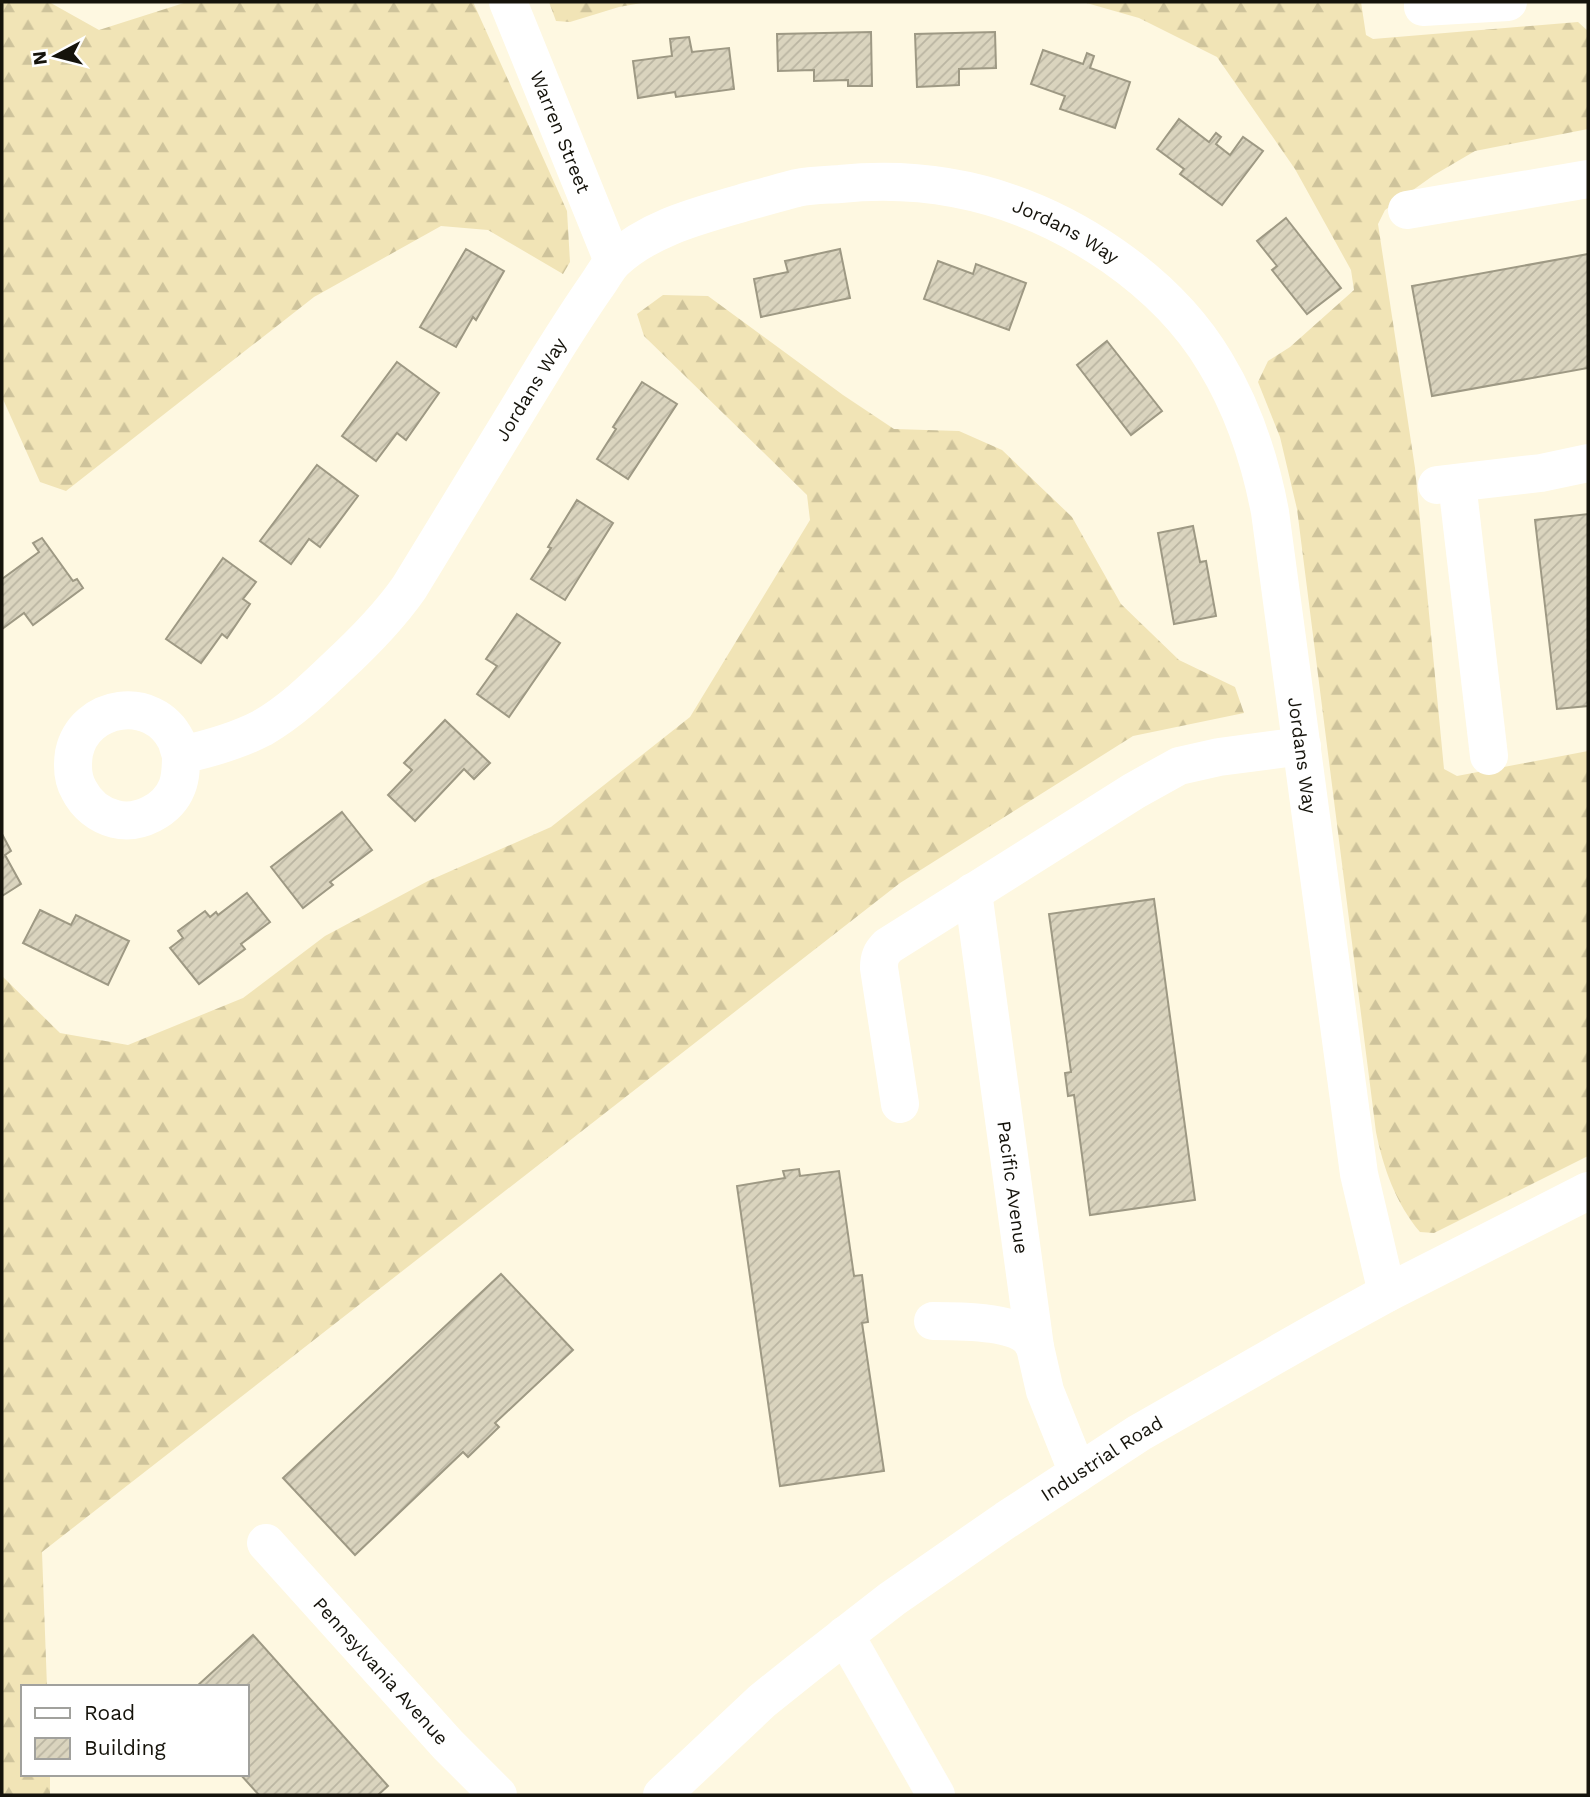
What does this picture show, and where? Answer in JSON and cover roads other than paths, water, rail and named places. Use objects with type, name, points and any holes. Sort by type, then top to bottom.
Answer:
[{"type":"street","name":"Warren Street","points":[[508,2],[613,261]]},
{"type":"street","points":[[1423,2],[1423,7],[1508,2]]},
{"type":"street","points":[[1407,210],[1588,179]]},
{"type":"street","name":"Jordans Way","points":[[181,755],[233,740],[261,728],[291,708],[393,611],[580,310],[613,261],[642,240],[671,225],[799,188],[865,181],[961,188],[1019,205],[1091,240],[1152,286],[1215,361],[1247,429],[1265,484],[1270,512],[1359,1174],[1387,1293]]},
{"type":"street","points":[[1489,757],[1447,484],[1541,473],[1588,463]]},
{"type":"street","points":[[900,1104],[879,960],[888,946],[1134,791],[1179,766],[1219,757],[1302,747]]},
{"type":"street","name":"Pacific Avenue","points":[[973,892],[1035,1348],[1045,1391],[1078,1473]]},
{"type":"street","name":"Industrial Road","points":[[662,1795],[762,1701],[845,1635],[956,1554],[1139,1433],[1387,1293],[1588,1191]]},
{"type":"street","points":[[933,1321],[982,1323],[1010,1328],[1030,1339],[1035,1348]]},
{"type":"street","name":"Pennsylvania Avenue","points":[[266,1543],[448,1745],[498,1795]]},
{"type":"street","points":[[845,1635],[936,1795]]}]
